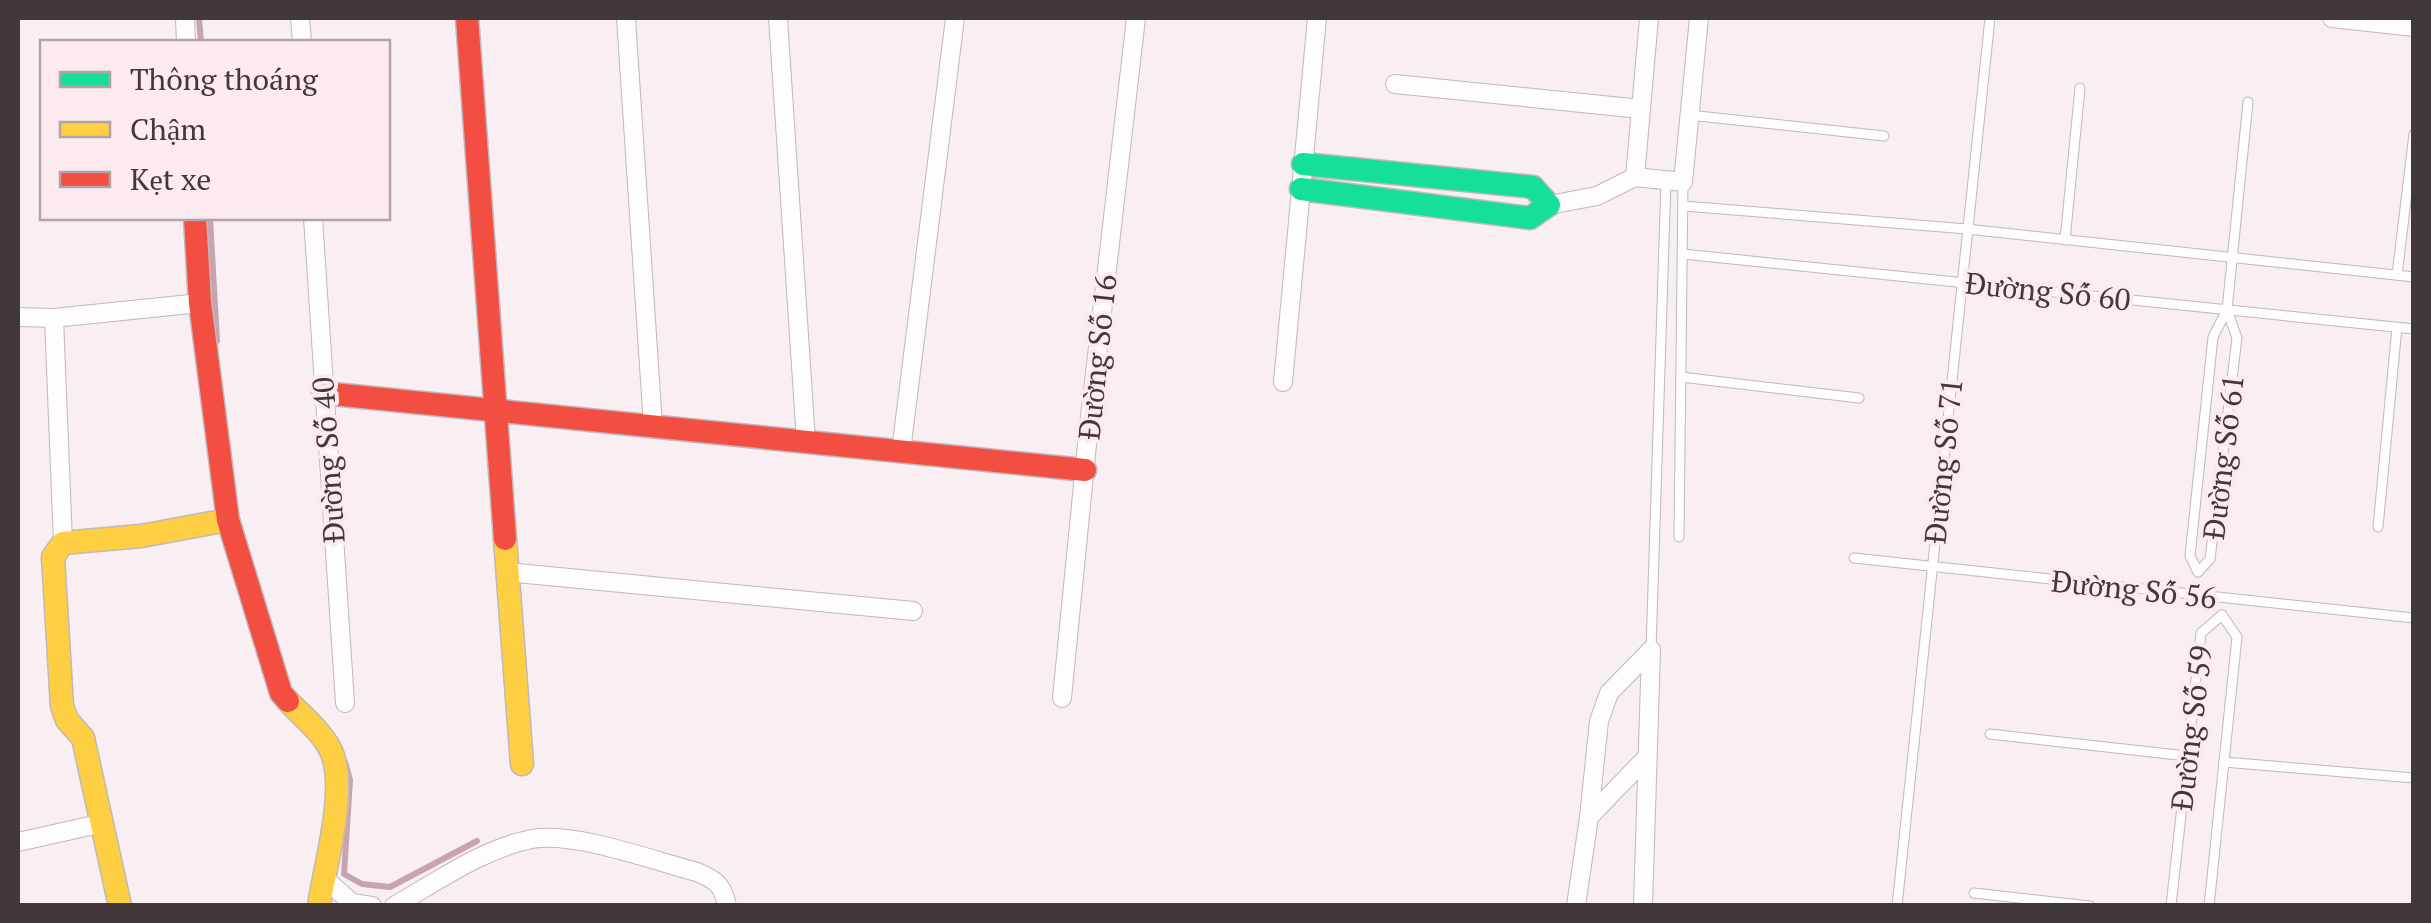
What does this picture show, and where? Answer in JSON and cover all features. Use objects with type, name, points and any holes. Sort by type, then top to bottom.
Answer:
[{"type":"street","points":[[466,18],[522,764]]},
{"type":"street","points":[[626,18],[653,426]]},
{"type":"street","points":[[778,18],[806,442]]},
{"type":"street","points":[[901,451],[955,18]]},
{"type":"street","name":"Đường Số 16","points":[[1062,698],[1136,18]]},
{"type":"street","points":[[1283,382],[1316,18]]},
{"type":"street","points":[[1635,177],[1649,18]]},
{"type":"street","points":[[1301,189],[1530,218],[1549,204],[1596,196],[1635,177],[1675,181],[1689,115],[1699,18]]},
{"type":"street","points":[[2332,18],[2414,26]]},
{"type":"street","points":[[1395,84],[1641,109]]},
{"type":"street","points":[[1303,164],[1533,187],[1549,204]]},
{"type":"street","points":[[196,220],[200,303],[228,520],[281,693],[320,735],[333,756],[337,793],[319,906]]},
{"type":"street","name":"Đường Số 40","points":[[312,220],[344,703]]},
{"type":"street","points":[[18,318],[200,303]]},
{"type":"street","points":[[54,318],[63,543],[54,558],[62,706],[67,720],[83,738],[120,906]]},
{"type":"street","points":[[324,393],[1084,470]]},
{"type":"street","points":[[63,543],[141,536],[228,520]]},
{"type":"street","points":[[508,572],[914,610]]},
{"type":"street","points":[[1642,906],[1651,650]]},
{"type":"street","points":[[1576,906],[1599,721],[1609,692],[1651,650]]},
{"type":"street","points":[[1589,817],[1648,757]]},
{"type":"street","points":[[18,842],[103,823]]},
{"type":"street","points":[[394,906],[494,850],[536,838],[576,840],[697,872],[715,879],[724,890],[727,906]]},
{"type":"street","points":[[324,878],[352,903],[372,906]]},
{"type":"lane","name":"Đường Số 71","points":[[1897,906],[1990,18]]},
{"type":"lane","points":[[2066,240],[2080,88]]},
{"type":"lane","name":"Đường Số 61","points":[[2227,310],[2237,338],[2210,559],[2198,572],[2190,556],[2213,337],[2227,310],[2248,102]]},
{"type":"lane","points":[[1689,115],[1884,136]]},
{"type":"lane","points":[[2398,275],[2414,134]]},
{"type":"lane","points":[[1675,181],[1684,206],[1678,537]]},
{"type":"lane","points":[[1651,650],[1675,181]]},
{"type":"lane","name":"Đường Số 60","points":[[1684,206],[1967,230],[2414,277]]},
{"type":"lane","name":"Đường Số 60","points":[[1682,254],[2414,328]]},
{"type":"lane","points":[[2378,527],[2397,327]]},
{"type":"lane","points":[[1681,377],[1858,398]]},
{"type":"lane","name":"Đường Số 56","points":[[1854,558],[2414,618]]},
{"type":"lane","points":[[2196,595],[2198,572]]},
{"type":"lane","points":[[2222,615],[2223,599]]},
{"type":"lane","name":"Đường Số 59","points":[[2171,906],[2201,634],[2222,615],[2237,637],[2209,906]]},
{"type":"lane","points":[[1990,734],[2187,756]]},
{"type":"lane","points":[[2224,762],[2414,778]]},
{"type":"lane","points":[[1974,893],[2090,906]]},
{"type":"waterway","points":[[199,18],[201,40]]},
{"type":"waterway","points":[[210,220],[217,341]]},
{"type":"waterway","points":[[345,762],[350,780],[344,874],[362,884],[390,887],[477,841]]},
{"type":"traffic: fast","points":[[1301,189],[1530,218],[1549,205],[1533,187],[1303,164]]},
{"type":"traffic: slow","points":[[120,906],[83,738],[67,720],[62,706],[53,557],[63,543],[141,536],[228,520]]},
{"type":"traffic: slow","points":[[505,539],[522,764]]},
{"type":"traffic: slow","points":[[288,701],[325,741],[336,772],[336,810],[319,906]]},
{"type":"traffic: jam","points":[[467,18],[505,539]]},
{"type":"traffic: jam","points":[[195,220],[200,303],[228,520],[281,693],[288,701]]},
{"type":"traffic: jam","points":[[323,393],[1085,470]]}]
